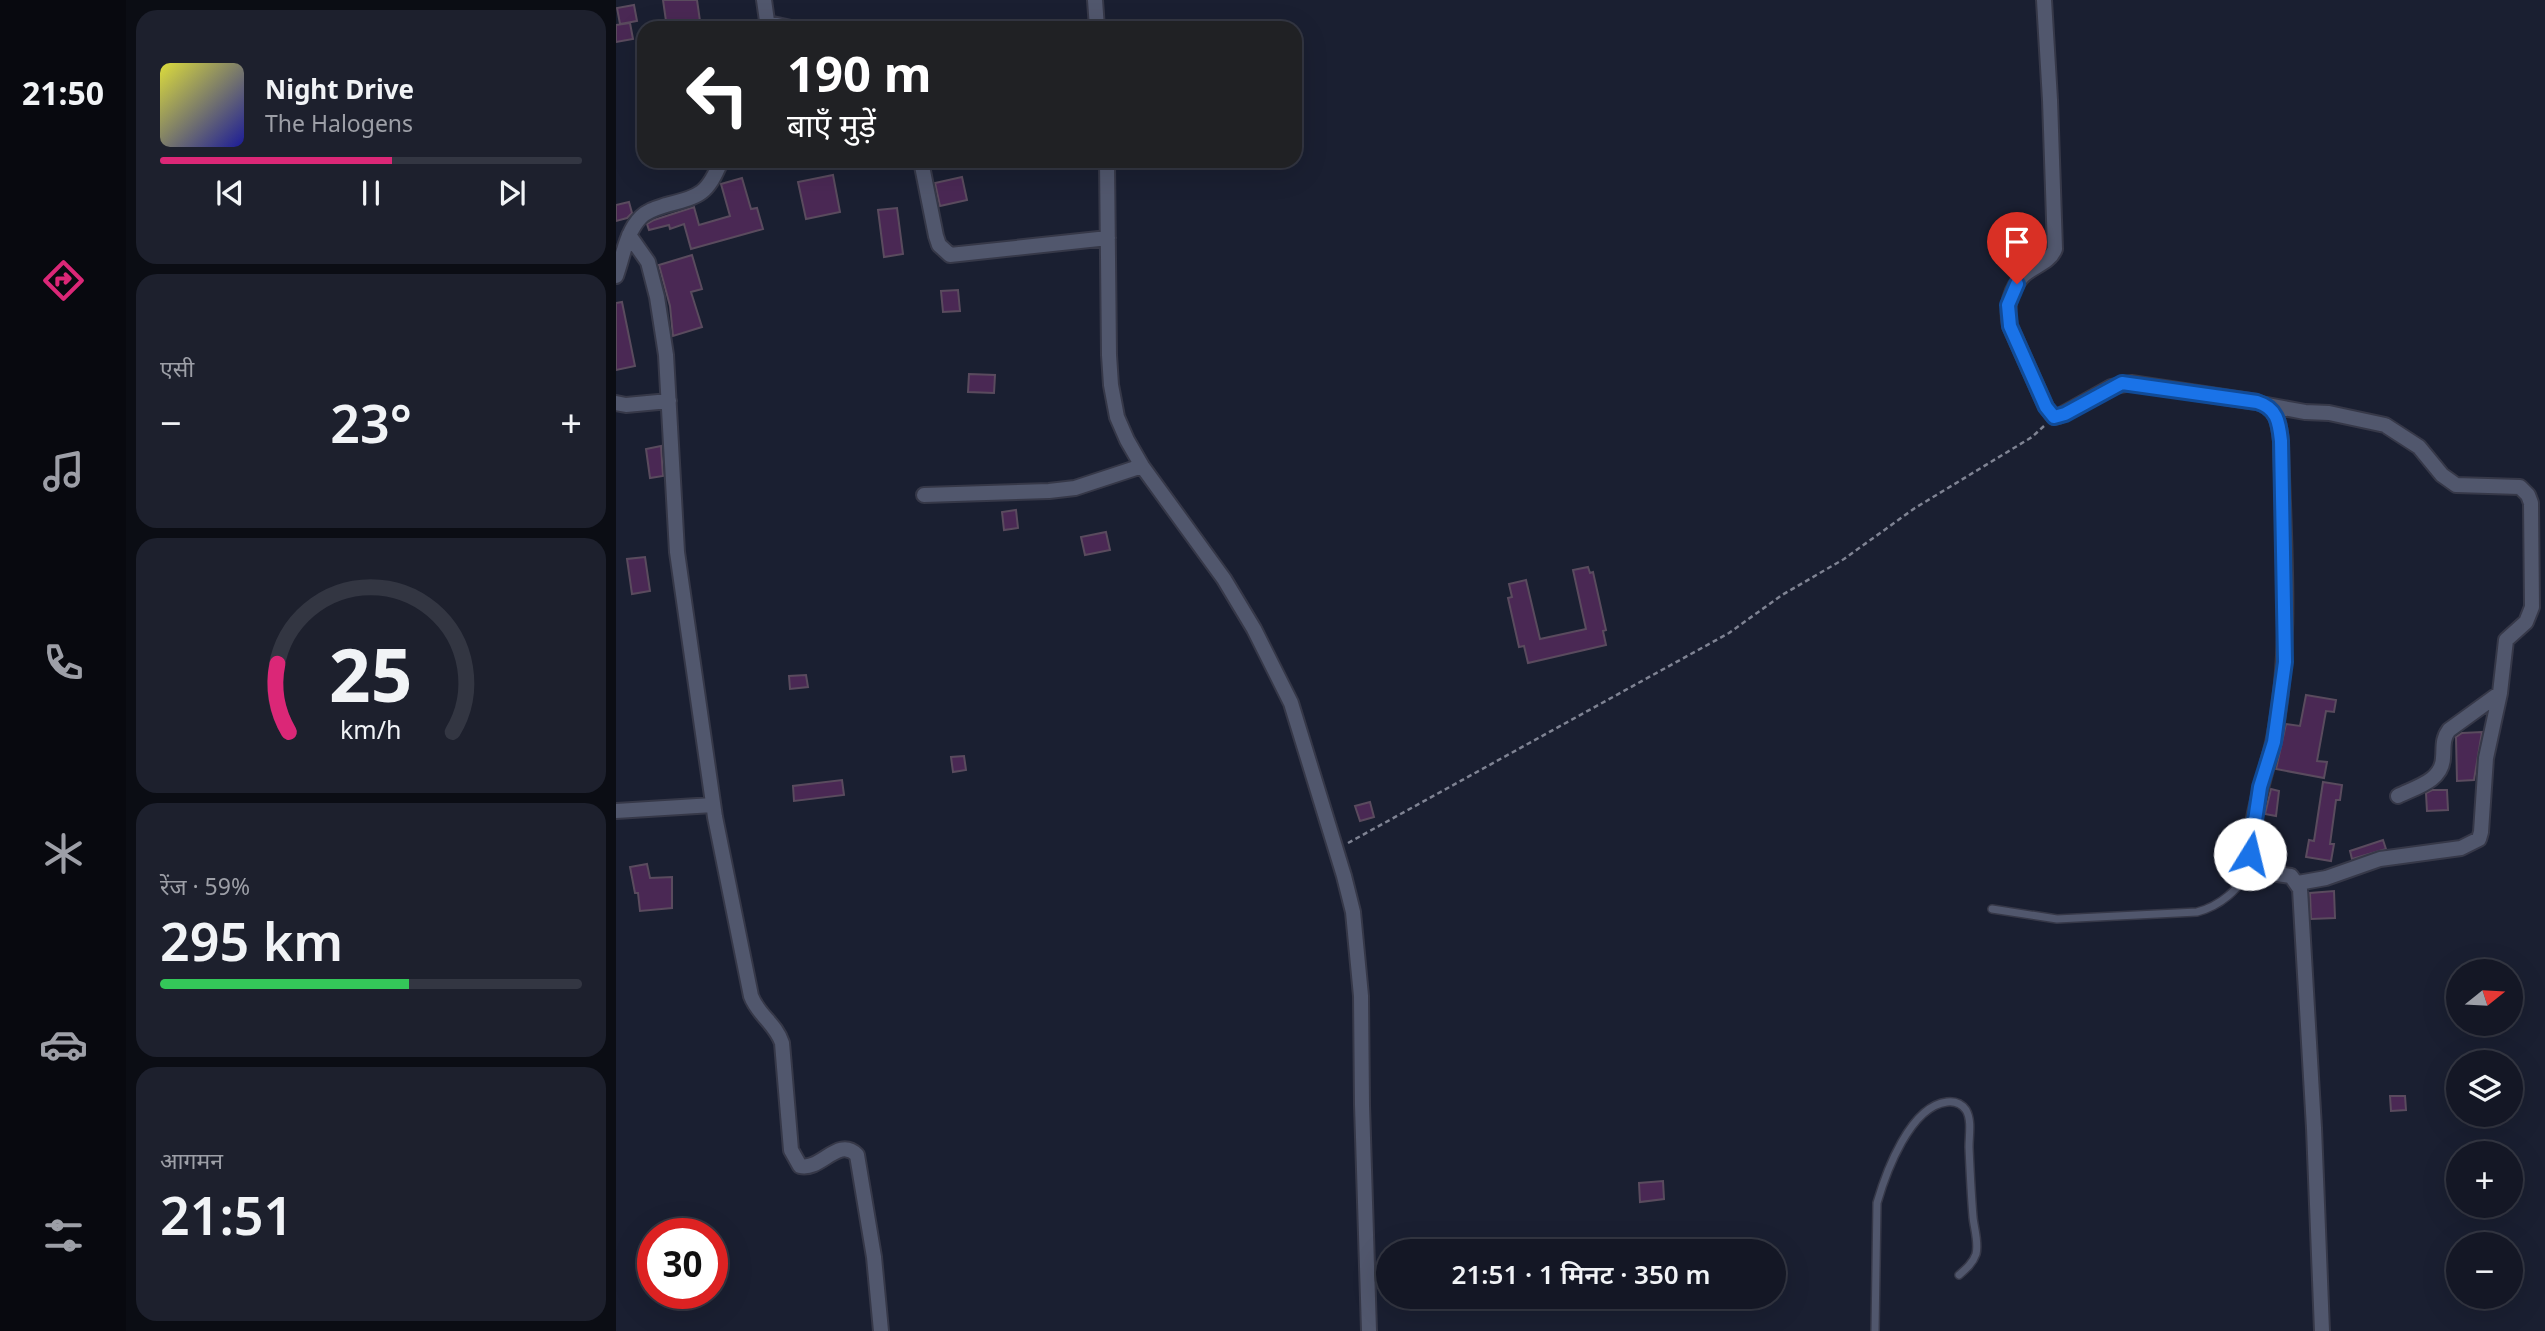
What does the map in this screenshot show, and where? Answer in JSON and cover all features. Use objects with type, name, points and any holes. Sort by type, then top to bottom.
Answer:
[{"type":"street","points":[[764,0],[767,21]]},
{"type":"street","points":[[1095,0],[1096,21]]},
{"type":"street","points":[[2044,0],[2055,249],[2052,256],[2017,284],[2007,314],[2046,407],[2054,417],[2065,414],[2122,383],[2174,389],[2305,412],[2329,413],[2385,425],[2419,447],[2442,475],[2456,485],[2515,486],[2525,490],[2530,503],[2532,607],[2526,622],[2506,639],[2500,693],[2486,758],[2482,832],[2474,843],[2461,848],[2380,859],[2326,878],[2298,883]]},
{"type":"street","points":[[616,276],[629,235],[636,223],[652,209],[701,194],[709,187],[718,168]]},
{"type":"street","points":[[922,168],[936,236],[939,245],[950,255],[1108,238]]},
{"type":"street","points":[[1107,168],[1111,385],[1117,417],[1142,466],[1224,579],[1291,703],[1353,912],[1359,962],[1369,1331]]},
{"type":"street","points":[[629,235],[648,262],[657,297],[666,355],[677,552],[713,805],[751,996],[759,1012],[776,1028],[782,1043],[791,1150],[795,1160],[805,1167],[816,1164],[842,1149],[849,1149],[857,1155],[874,1257],[881,1331]]},
{"type":"street","points":[[616,403],[625,405],[668,401]]},
{"type":"street","points":[[2267,405],[2275,412],[2281,441],[2285,662],[2274,742],[2260,787],[2250,854],[2254,868],[2264,872],[2287,874],[2298,883],[2313,1115],[2322,1331]]},
{"type":"street","points":[[924,495],[1062,489],[1097,482],[1142,466]]},
{"type":"street","points":[[2398,796],[2438,775],[2443,761],[2445,736],[2449,730],[2500,693]]},
{"type":"street","points":[[616,811],[713,805]]},
{"type":"lane","points":[[1992,909],[2057,919],[2197,912],[2215,907],[2238,888],[2254,868]]},
{"type":"lane","points":[[1875,1331],[1877,1203],[1882,1184],[1921,1114],[1941,1103],[1952,1101],[1965,1108],[1970,1124],[1970,1177],[1976,1248],[1973,1261],[1959,1275]]},
{"type":"path","points":[[1336,849],[1729,633],[1782,595],[1843,559],[1915,508],[2032,437],[2054,417]]},
{"type":"building","points":[[663,0],[697,0],[700,21],[666,21]]},
{"type":"building","points":[[634,5],[637,21],[620,24],[617,8]]},
{"type":"building","points":[[630,23],[633,39],[616,42],[616,25]]},
{"type":"building","points":[[833,175],[840,212],[806,219],[798,182]]},
{"type":"building","points":[[962,177],[967,200],[940,206],[935,183]]},
{"type":"building","points":[[742,178],[751,209],[757,208],[763,229],[691,249],[684,224],[670,229],[669,225],[649,230],[647,224],[654,220],[694,207],[699,225],[730,216],[721,184]]},
{"type":"building","points":[[629,202],[632,213],[627,218],[616,221],[616,205]]},
{"type":"building","points":[[897,208],[903,254],[884,257],[878,210]]},
{"type":"building","points":[[692,255],[702,289],[691,292],[702,327],[673,336],[670,306],[659,265]]},
{"type":"building","points":[[958,290],[960,311],[943,312],[941,291]]},
{"type":"building","points":[[622,302],[635,366],[616,370],[616,303]]},
{"type":"building","points":[[969,374],[995,375],[994,393],[968,392]]},
{"type":"building","points":[[661,446],[663,476],[650,478],[646,449]]},
{"type":"building","points":[[1016,510],[1018,528],[1004,530],[1002,512]]},
{"type":"building","points":[[1106,532],[1110,550],[1085,555],[1081,537]]},
{"type":"building","points":[[645,557],[650,591],[632,594],[627,559]]},
{"type":"building","points":[[1588,567],[1590,573],[1593,572],[1606,630],[1603,631],[1606,645],[1528,663],[1524,646],[1519,647],[1508,598],[1512,597],[1509,584],[1526,580],[1540,639],[1586,629],[1573,570]]},
{"type":"building","points":[[806,675],[808,687],[790,689],[789,676]]},
{"type":"building","points":[[2306,695],[2336,700],[2334,712],[2326,711],[2317,761],[2327,762],[2324,778],[2276,769],[2286,724],[2300,726]]},
{"type":"building","points":[[2482,732],[2474,780],[2457,781],[2456,737],[2462,733]]},
{"type":"building","points":[[964,756],[966,770],[953,772],[951,757]]},
{"type":"building","points":[[842,780],[844,795],[794,801],[793,786]]},
{"type":"building","points":[[2323,782],[2342,785],[2340,800],[2336,800],[2330,844],[2334,844],[2331,861],[2306,857],[2309,840],[2314,841]]},
{"type":"building","points":[[2271,789],[2279,791],[2276,816],[2265,814]]},
{"type":"building","points":[[2432,790],[2447,790],[2448,810],[2427,811],[2426,793]]},
{"type":"building","points":[[1370,802],[1374,817],[1360,821],[1355,806]]},
{"type":"building","points":[[2383,840],[2386,849],[2352,859],[2350,851]]},
{"type":"building","points":[[647,864],[650,878],[672,877],[672,908],[640,911],[630,867]]},
{"type":"building","points":[[2334,891],[2335,918],[2311,919],[2310,893]]},
{"type":"building","points":[[2390,1096],[2405,1096],[2406,1110],[2391,1111]]},
{"type":"building","points":[[1663,1181],[1664,1199],[1640,1202],[1639,1183]]},
{"type":"route","points":[[2017,284],[2008,305],[2010,326],[2046,407],[2054,417],[2065,414],[2122,383],[2138,383],[2257,402],[2267,405],[2275,412],[2281,441],[2285,662],[2274,742],[2260,787],[2250,854]]}]
